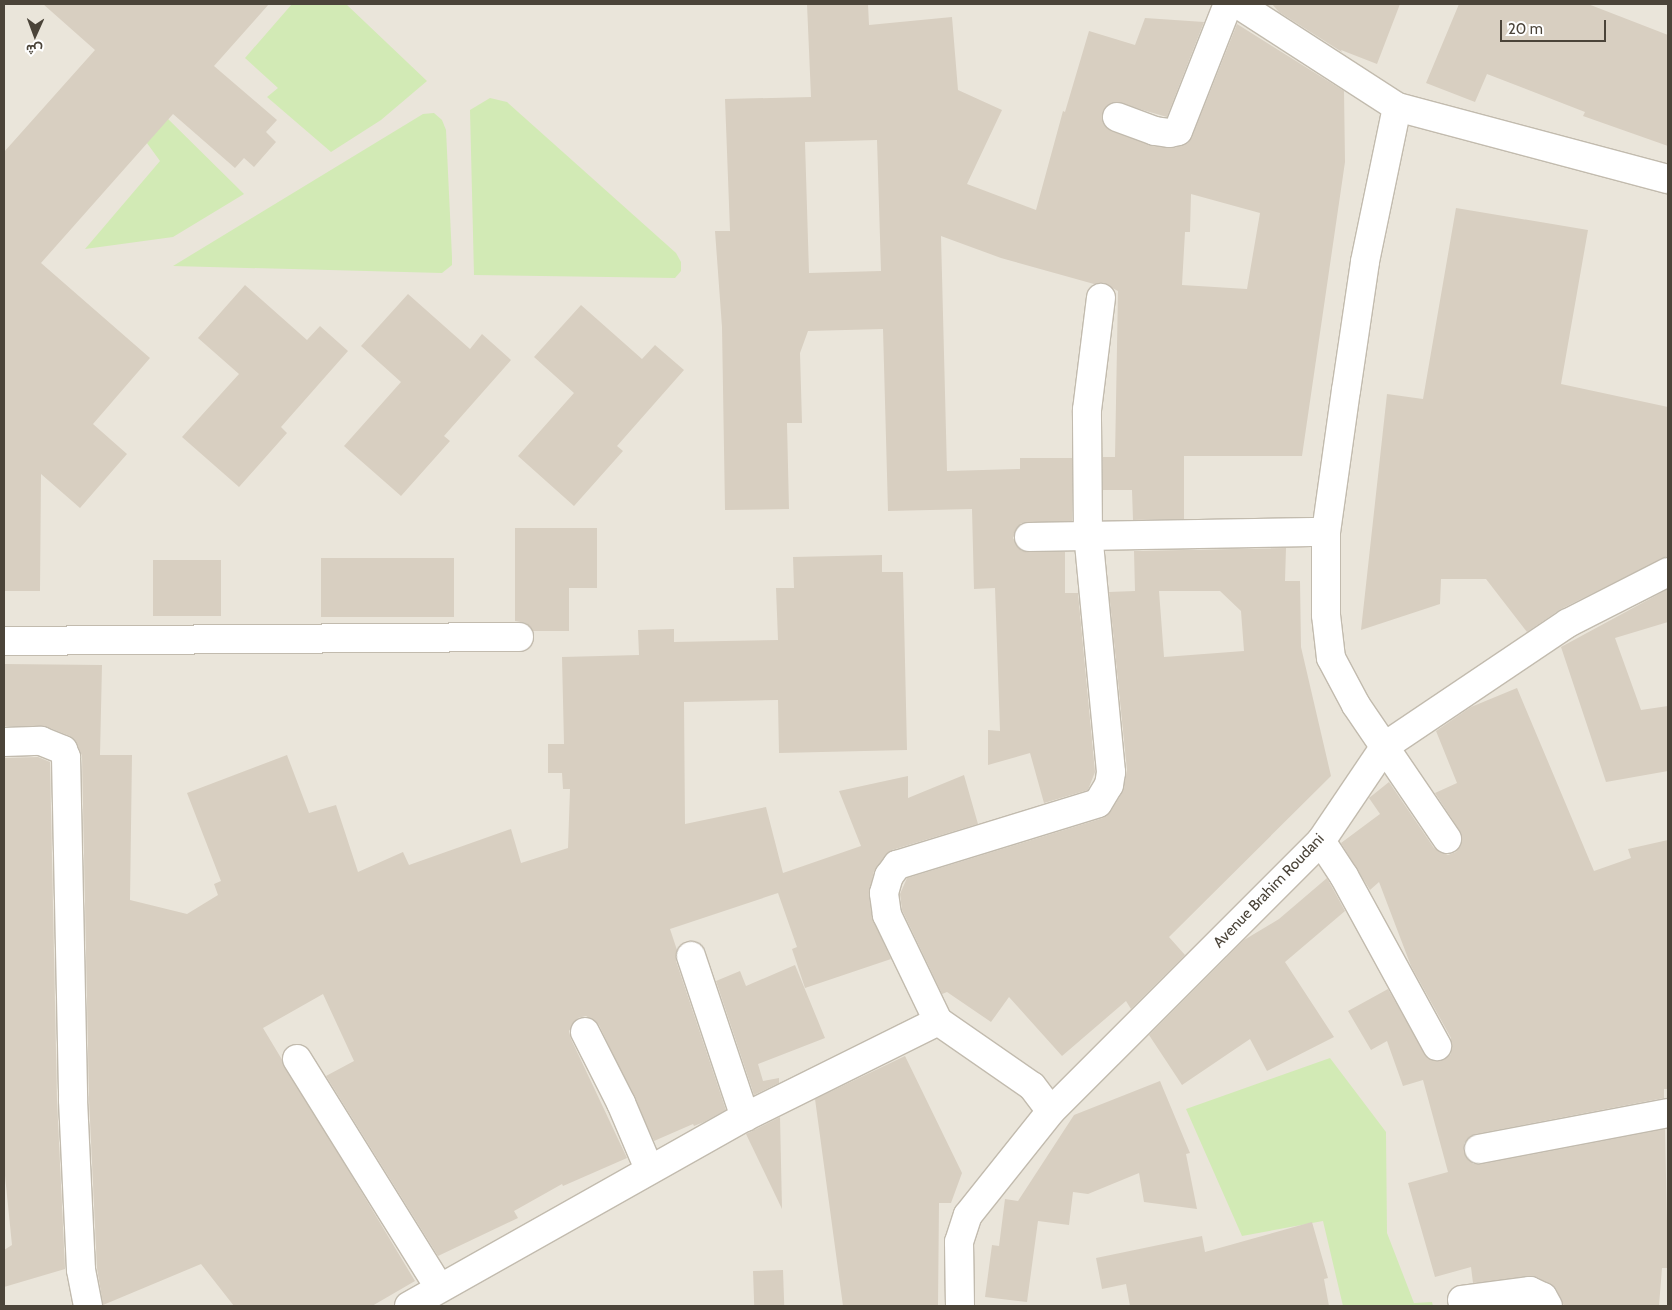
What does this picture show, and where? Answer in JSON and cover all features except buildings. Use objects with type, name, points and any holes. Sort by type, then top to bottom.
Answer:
[{"type":"street","points":[[1117,117],[1155,131],[1178,130],[1228,4]]},
{"type":"street","points":[[1238,4],[1397,107],[1668,180]]},
{"type":"street","points":[[1397,107],[1365,262],[1326,532],[1326,615],[1331,658],[1356,706],[1447,839]]},
{"type":"street","points":[[1051,1111],[1032,1086],[938,1021],[887,915],[884,893],[889,876],[897,866],[1098,803],[1106,794],[1111,772],[1088,536],[1087,410],[1101,298]]},
{"type":"street","points":[[1029,537],[1326,532]]},
{"type":"street","name":"Avenue Brahim Roudani","points":[[960,1306],[959,1242],[968,1215],[1051,1111],[1321,841],[1385,746],[1568,622],[1668,572]]},
{"type":"street","points":[[4,641],[519,637]]},
{"type":"street","points":[[4,742],[41,741],[63,750],[66,757],[73,1100],[81,1270],[88,1306]]},
{"type":"street","points":[[1321,841],[1344,876],[1437,1046]]},
{"type":"street","points":[[691,956],[745,1116]]},
{"type":"street","points":[[409,1306],[439,1287],[745,1116],[938,1021]]},
{"type":"street","points":[[585,1032],[621,1103],[649,1169]]},
{"type":"street","points":[[298,1059],[439,1287]]},
{"type":"street","points":[[1479,1149],[1668,1113]]},
{"type":"street","points":[[1462,1300],[1530,1291],[1543,1297],[1548,1306]]},
{"type":"shaded area","points":[[4,4],[1668,4],[1668,1306],[4,1306]]},
{"type":"green space","points":[[292,4],[346,4],[427,81],[381,120],[331,152],[267,97],[278,88],[245,58]]},
{"type":"green space","points":[[490,98],[507,102],[676,253],[681,262],[681,271],[675,278],[474,275],[470,110]]},
{"type":"green space","points":[[434,113],[442,120],[446,130],[452,265],[442,273],[173,266],[423,114]]},
{"type":"green space","points":[[165,116],[244,194],[173,237],[85,249],[160,161],[144,139]]},
{"type":"green space","points":[[1330,1058],[1386,1132],[1387,1233],[1414,1303],[1432,1302],[1433,1306],[1343,1306],[1323,1221],[1242,1236],[1186,1109]]}]
